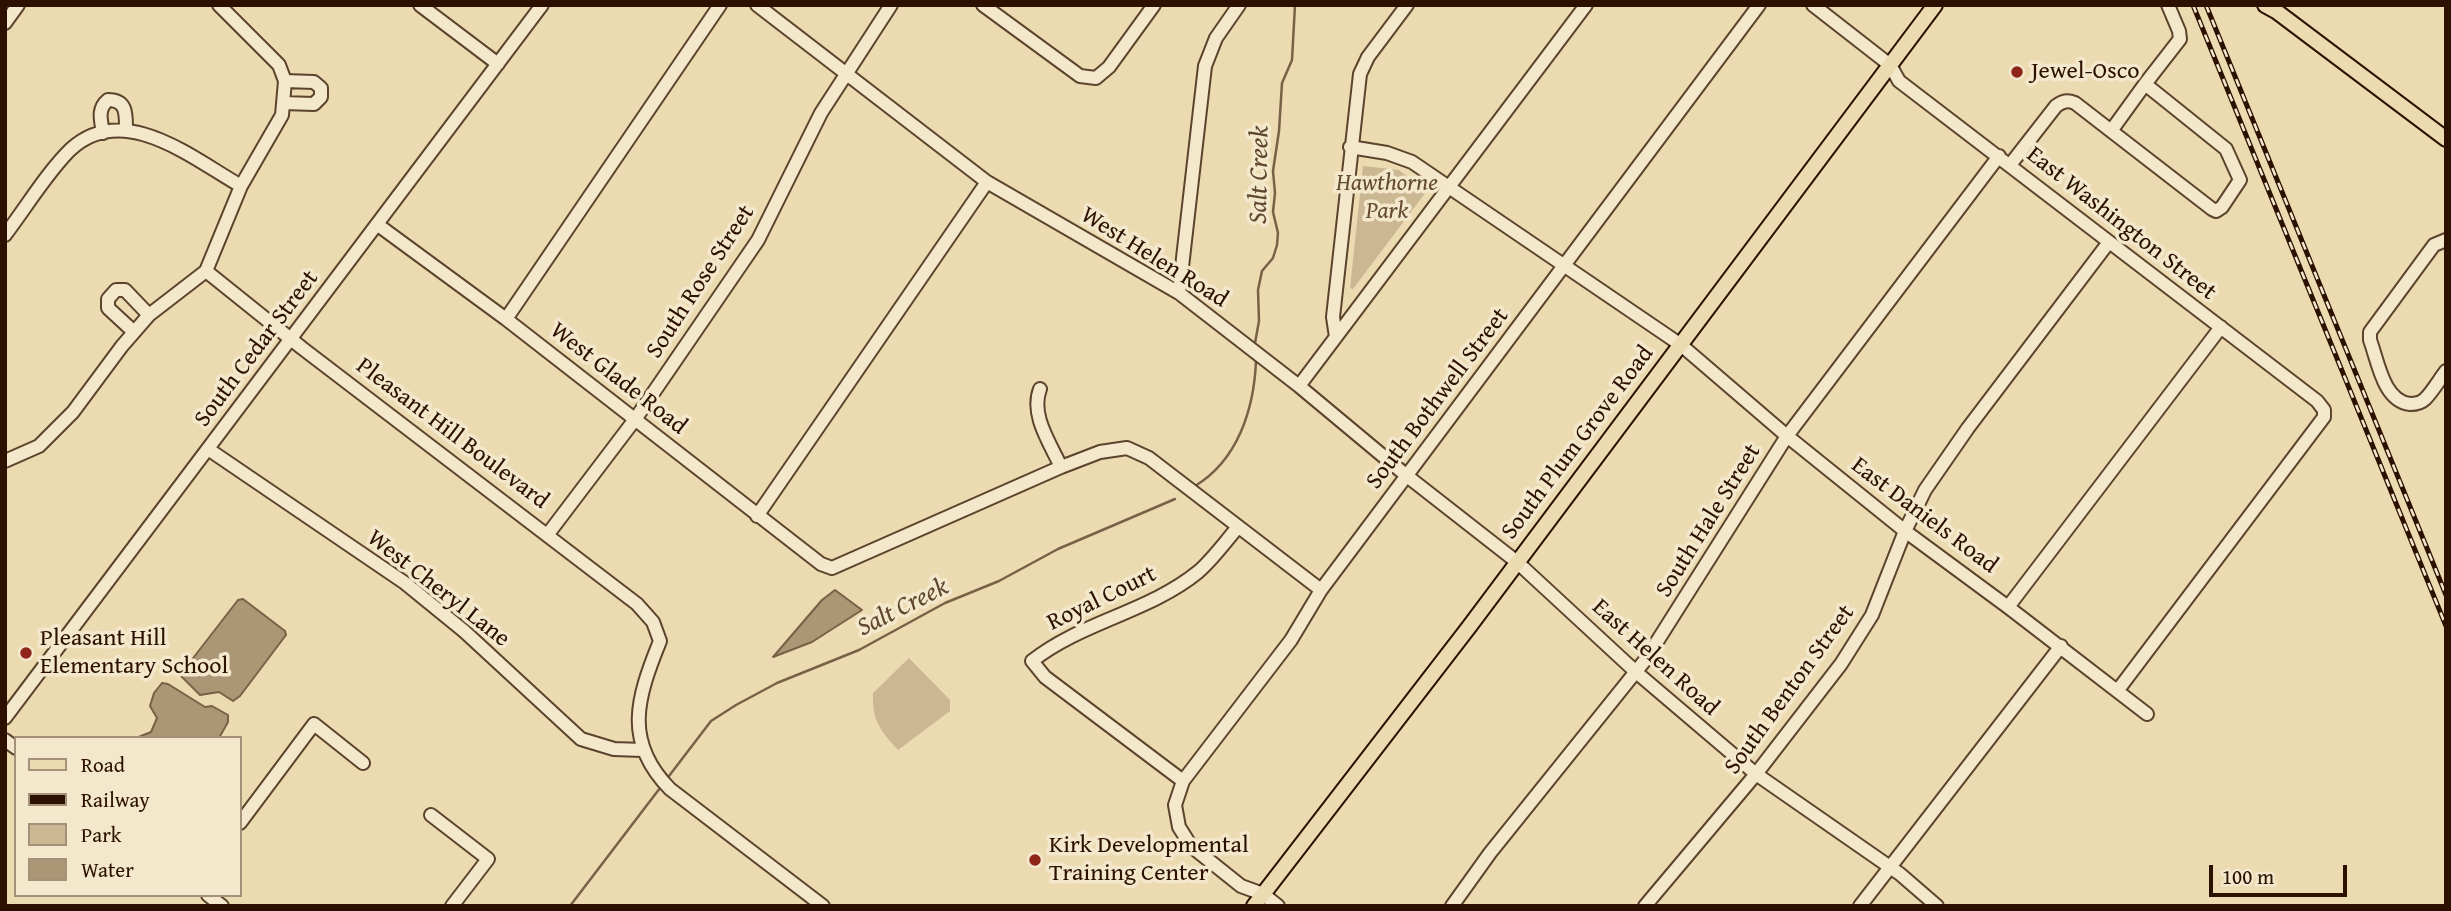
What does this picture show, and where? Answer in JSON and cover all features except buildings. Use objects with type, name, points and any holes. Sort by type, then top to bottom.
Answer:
[{"type":"main road","name":"South Plum Grove Road","points":[[1259,900],[1681,345],[1935,5]]},
{"type":"main road","points":[[2273,7],[2446,139]]},
{"type":"street","points":[[5,23],[18,5]]},
{"type":"street","points":[[5,461],[39,446],[73,412],[149,315],[206,271],[241,186],[282,115],[285,81],[279,65],[219,5]]},
{"type":"street","points":[[420,5],[498,64]]},
{"type":"street","name":"South Cedar Street","points":[[5,718],[542,5]]},
{"type":"street","points":[[506,319],[720,5]]},
{"type":"street","name":"West Helen Road","points":[[757,5],[987,182],[1179,293],[1517,562]]},
{"type":"street","name":"South Rose Street","points":[[548,534],[636,418],[758,240],[821,113],[891,5]]},
{"type":"street","points":[[983,5],[1080,76],[1096,78],[1109,67],[1154,5]]},
{"type":"street","points":[[1336,337],[1333,317],[1360,74],[1368,57],[1407,5]]},
{"type":"street","points":[[1299,386],[1586,5]]},
{"type":"street","name":"South Bothwell Street","points":[[1259,900],[1191,846],[1179,827],[1175,805],[1183,781],[1291,640],[1321,590],[1759,5]]},
{"type":"street","name":"East Washington Street","points":[[1813,5],[1890,65],[1899,81],[2317,401],[2325,410],[2324,417],[2118,690]]},
{"type":"street","points":[[2111,131],[2180,38],[2168,5]]},
{"type":"street","points":[[1179,293],[1205,65],[1216,38],[1234,7]]},
{"type":"street","points":[[283,103],[314,104],[321,97],[321,88],[314,82],[285,81]]},
{"type":"street","points":[[2010,165],[2056,106],[2062,101],[2075,103],[2213,209],[2219,209],[2240,180],[2226,149],[2145,84]]},
{"type":"street","points":[[103,132],[100,111],[108,100],[120,102],[125,109],[126,130]]},
{"type":"street","points":[[5,235],[65,155],[78,144],[103,132],[126,130],[157,139],[241,186]]},
{"type":"street","name":"East Daniels Road","points":[[1350,147],[1400,156],[1412,162],[1681,345],[1787,436],[1905,531],[2061,646],[2147,714]]},
{"type":"street","name":"South Hale Street","points":[[1452,906],[1490,853],[1636,672],[1787,436],[1999,156]]},
{"type":"street","points":[[757,516],[987,182]]},
{"type":"street","name":"West Glade Road","points":[[377,225],[636,418],[757,516],[821,564],[832,568],[1061,467]]},
{"type":"street","points":[[2446,240],[2434,245],[2370,332],[2370,340],[2388,389],[2396,398],[2407,404],[2418,404],[2424,400],[2446,371]]},
{"type":"street","name":"South Benton Street","points":[[1645,906],[1756,774],[1841,664],[1872,615],[1905,531],[1925,490],[2109,242]]},
{"type":"street","name":"Pleasant Hill Boulevard","points":[[206,271],[637,604],[666,641],[651,664],[638,713],[642,750],[655,774],[670,789],[823,906]]},
{"type":"street","points":[[134,332],[108,309],[108,299],[116,290],[125,290],[149,315]]},
{"type":"street","points":[[2008,607],[2221,327]]},
{"type":"street","points":[[1040,389],[1035,400],[1042,426],[1061,467],[1100,452],[1127,447],[1149,458],[1321,590]]},
{"type":"street","name":"West Cheryl Lane","points":[[208,449],[405,583],[464,631],[581,739],[614,749],[642,750]]},
{"type":"street","name":"Royal Court","points":[[1183,781],[1045,677],[1032,661],[1051,646],[1171,590],[1199,571],[1237,527]]},
{"type":"street","name":"East Helen Road","points":[[1517,562],[1636,672],[1756,774],[1890,867],[1937,906]]},
{"type":"street","points":[[1860,906],[2061,646]]},
{"type":"street","points":[[242,820],[314,724],[363,763]]},
{"type":"street","points":[[431,815],[488,859],[452,906]]},
{"type":"street","points":[[1259,900],[1278,906]]},
{"type":"green space","name":"Hawthorne Park","points":[[1363,166],[1399,170],[1426,192],[1353,289],[1350,288]]},
{"type":"green space","points":[[909,658],[950,700],[950,711],[898,750],[878,724],[873,693]]},
{"type":"water","points":[[835,590],[862,610],[812,642],[773,657],[822,600]]},
{"type":"water","points":[[243,599],[285,631],[286,635],[240,696],[233,701],[219,692],[200,695],[180,675],[238,600]]},
{"type":"water","points":[[162,683],[168,684],[205,707],[212,706],[228,715],[228,722],[220,736],[141,736],[151,732],[157,718],[150,706],[154,693]]},
{"type":"waterway","name":"Salt Creek","points":[[1255,343],[1259,321],[1258,290],[1262,271],[1273,258],[1277,245],[1278,233],[1273,212],[1273,171],[1282,83],[1292,60],[1295,5]]},
{"type":"waterway","name":"Salt Creek","points":[[1195,486],[1222,462],[1241,432],[1252,397],[1256,361]]},
{"type":"waterway","name":"Salt Creek","points":[[669,776],[711,721],[736,705],[777,683],[859,650],[945,603],[999,581],[1058,549],[1175,499]]},
{"type":"waterway","name":"Salt Creek","points":[[570,906],[660,788]]},
{"type":"railway","points":[[2193,5],[2446,626]]},
{"type":"railway","points":[[2206,5],[2446,595]]},
{"type":"place","name":"Jewel-Osco","points":[[2017,72]]},
{"type":"place","name":"Pleasant Hill Elementary School","points":[[26,653]]},
{"type":"place","name":"Kirk Developmental Training Center","points":[[1035,860]]}]
